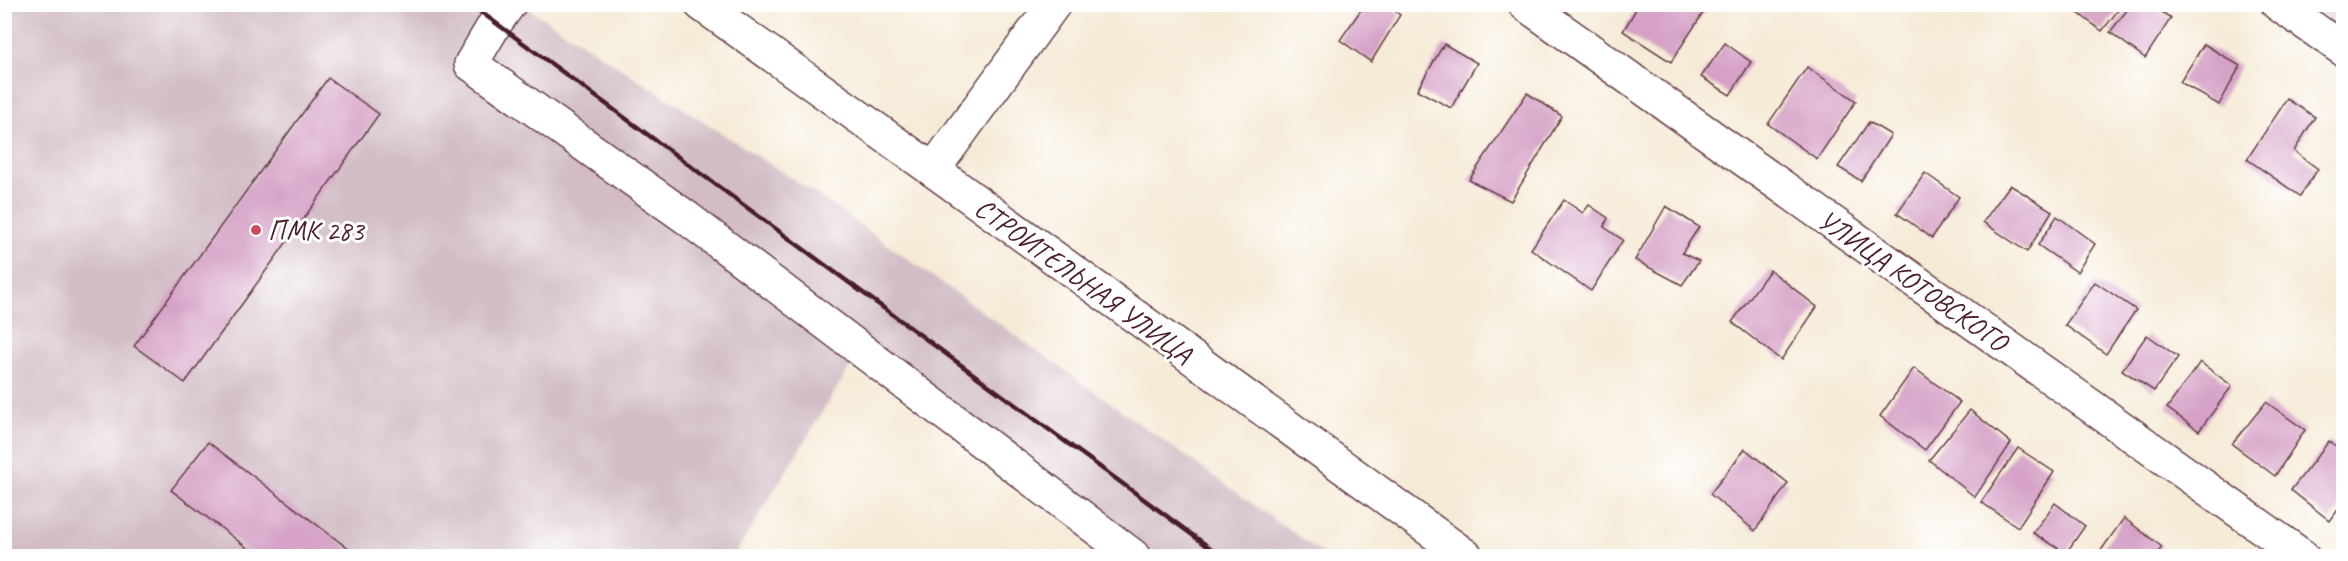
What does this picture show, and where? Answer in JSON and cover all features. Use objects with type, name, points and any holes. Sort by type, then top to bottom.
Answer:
[{"type":"street","points":[[509,4],[471,64],[687,218],[1133,556]]},
{"type":"street","name":"СТРОИТЕЛЬНАЯ УЛИЦА","points":[[701,4],[1466,556]]},
{"type":"street","points":[[933,170],[1054,4]]},
{"type":"street","name":"УЛИЦА КОТОВСКОГО","points":[[1525,4],[2302,556]]},
{"type":"street","points":[[2278,4],[2343,50]]},
{"type":"shaded area","points":[[4,5],[523,5],[819,196],[1326,556],[1154,556],[856,357],[734,556],[5,556]]},
{"type":"building","points":[[1365,4],[1386,4],[1400,15],[1371,62],[1340,40]]},
{"type":"building","points":[[1639,4],[1709,4],[1671,62],[1623,31]]},
{"type":"building","points":[[2066,4],[2123,4],[2102,31]]},
{"type":"building","points":[[2322,4],[2344,4],[2344,30],[2317,12]]},
{"type":"building","points":[[2131,5],[2151,5],[2171,18],[2145,58],[2110,32]]},
{"type":"building","points":[[1725,43],[1751,62],[1730,95],[1701,77]]},
{"type":"building","points":[[1444,44],[1477,63],[1451,108],[1417,90]]},
{"type":"building","points":[[2204,44],[2240,66],[2219,105],[2180,82]]},
{"type":"building","points":[[1807,67],[1856,101],[1817,159],[1768,124]]},
{"type":"building","name":"ПМК 283","points":[[328,78],[379,114],[185,383],[134,346]]},
{"type":"building","points":[[1527,93],[1562,116],[1511,201],[1469,180]]},
{"type":"building","points":[[2287,99],[2315,117],[2294,151],[2318,169],[2300,196],[2247,159]]},
{"type":"building","points":[[1869,122],[1891,135],[1861,181],[1838,167]]},
{"type":"building","points":[[1925,173],[1959,197],[1932,238],[1897,213]]},
{"type":"building","points":[[2010,185],[2052,211],[2027,252],[1983,222]]},
{"type":"building","points":[[1564,200],[1583,213],[1589,205],[1608,218],[1604,227],[1623,240],[1591,291],[1531,249]]},
{"type":"building","points":[[1666,206],[1699,227],[1682,253],[1699,261],[1682,285],[1635,260]]},
{"type":"building","points":[[2057,216],[2095,244],[2077,272],[2038,245]]},
{"type":"building","points":[[1770,270],[1817,307],[1781,360],[1732,322]]},
{"type":"building","points":[[2095,282],[2136,310],[2106,354],[2065,325]]},
{"type":"building","points":[[2147,335],[2178,357],[2154,391],[2122,370]]},
{"type":"building","points":[[2200,362],[2232,386],[2199,431],[2167,408]]},
{"type":"building","points":[[1914,368],[1960,402],[1925,450],[1880,416]]},
{"type":"building","points":[[2266,402],[2305,430],[2275,476],[2232,444]]},
{"type":"building","points":[[1970,410],[2011,443],[1975,497],[1929,460]]},
{"type":"building","points":[[2329,441],[2344,452],[2344,501],[2330,521],[2291,490]]},
{"type":"building","points":[[208,442],[358,556],[258,556],[171,490]]},
{"type":"building","points":[[2018,448],[2054,472],[2018,527],[1981,502]]},
{"type":"building","points":[[1745,449],[1788,483],[1755,531],[1710,494]]},
{"type":"building","points":[[2055,503],[2085,526],[2066,553],[2033,533]]},
{"type":"building","points":[[2124,518],[2162,547],[2156,556],[2097,556]]},
{"type":"railway","points":[[470,4],[1221,556]]},
{"type":"place","name":"ПМК 283","points":[[256,230]]}]
